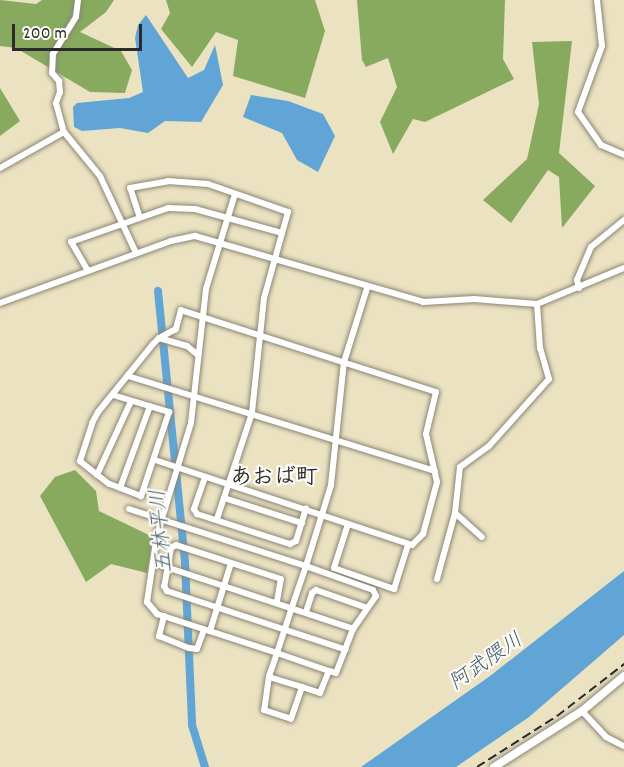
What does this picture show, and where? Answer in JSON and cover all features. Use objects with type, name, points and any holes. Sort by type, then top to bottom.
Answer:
[{"type":"main road","points":[[494,767],[582,711],[624,676]]},
{"type":"street","points":[[78,0],[76,17],[52,60],[60,92],[56,103],[64,132],[100,176],[136,253]]},
{"type":"street","points":[[597,0],[602,46],[578,112],[601,144],[624,155]]},
{"type":"street","points":[[0,168],[64,132]]},
{"type":"street","points":[[139,215],[130,188],[190,181],[288,212],[264,298],[252,413],[217,519]]},
{"type":"street","points":[[129,509],[161,519],[306,566],[375,591],[376,596],[353,629],[338,672],[329,671],[164,616],[153,611],[147,602],[161,519],[189,433],[195,393],[201,316],[220,240],[235,194]]},
{"type":"street","points":[[88,271],[71,242],[139,215],[176,207],[282,233]]},
{"type":"street","points":[[579,288],[577,280],[591,247],[624,220]]},
{"type":"street","points":[[0,303],[136,253],[195,236],[220,240],[367,288],[423,302],[474,299],[537,304],[624,268]]},
{"type":"street","points":[[302,687],[289,719],[264,710],[269,677],[331,485],[344,362],[367,288]]},
{"type":"street","points":[[437,579],[454,513],[462,465],[489,446],[549,379],[540,348],[537,304]]},
{"type":"street","points":[[113,395],[169,412],[142,496],[120,488],[97,475],[79,456],[95,418],[113,395],[128,376],[159,338],[176,329],[181,310],[436,392],[426,434],[437,482],[423,534],[417,543],[408,544],[321,513],[155,460]]},
{"type":"street","points":[[159,338],[187,346],[198,355]]},
{"type":"street","points":[[128,376],[195,393],[435,471]]},
{"type":"street","points":[[97,475],[131,401]]},
{"type":"street","points":[[120,488],[150,406]]},
{"type":"street","points":[[205,477],[194,509],[197,514],[290,544],[296,541],[306,509]]},
{"type":"street","points":[[225,498],[302,523]]},
{"type":"street","points":[[454,513],[482,537]]},
{"type":"street","points":[[348,524],[334,568],[394,589],[408,544]]},
{"type":"street","points":[[277,602],[281,579],[176,545],[171,548],[164,586],[167,591],[346,650]]},
{"type":"street","points":[[154,563],[353,629]]},
{"type":"street","points":[[164,616],[159,636],[197,649],[217,608],[231,563]]},
{"type":"street","points":[[306,612],[312,592],[316,590],[367,608]]},
{"type":"street","points":[[269,677],[320,693],[329,671]]},
{"type":"street","points":[[582,711],[606,737],[624,746]]},
{"type":"green space","points":[[0,0],[36,4],[42,0],[114,0],[106,12],[80,32],[121,51],[132,70],[125,93],[90,92],[16,48],[0,46]]},
{"type":"green space","points":[[166,0],[315,0],[325,31],[305,98],[233,76],[238,40],[216,32],[192,67],[161,29],[170,13]]},
{"type":"green space","points":[[357,0],[505,0],[503,59],[514,79],[425,122],[413,119],[393,154],[380,122],[397,87],[388,58],[366,67],[362,60]]},
{"type":"green space","points":[[572,41],[559,153],[595,186],[562,228],[559,177],[548,170],[511,223],[483,200],[527,159],[539,104],[532,42]]},
{"type":"green space","points":[[0,88],[20,121],[0,136]]},
{"type":"green space","points":[[75,470],[96,491],[99,511],[153,537],[147,573],[111,564],[86,582],[40,496],[55,477]]},
{"type":"water","points":[[146,15],[188,78],[204,70],[215,45],[223,85],[201,122],[165,121],[148,133],[120,128],[82,131],[74,127],[73,107],[77,103],[129,98],[143,92],[135,38],[138,25]]},
{"type":"water","points":[[251,95],[288,101],[323,114],[335,136],[318,172],[297,160],[282,133],[243,117]]},
{"type":"water","points":[[624,571],[624,635],[529,717],[456,767],[361,767],[490,676]]},
{"type":"waterway","name":"五林平川","points":[[158,291],[185,562],[192,725],[205,767]]},
{"type":"railway","points":[[477,767],[557,716],[624,664]]},
{"type":"district","name":"あおば町","points":[[274,479]]},
{"type":"water label","name":"阿武隈川","points":[[487,663]]}]
